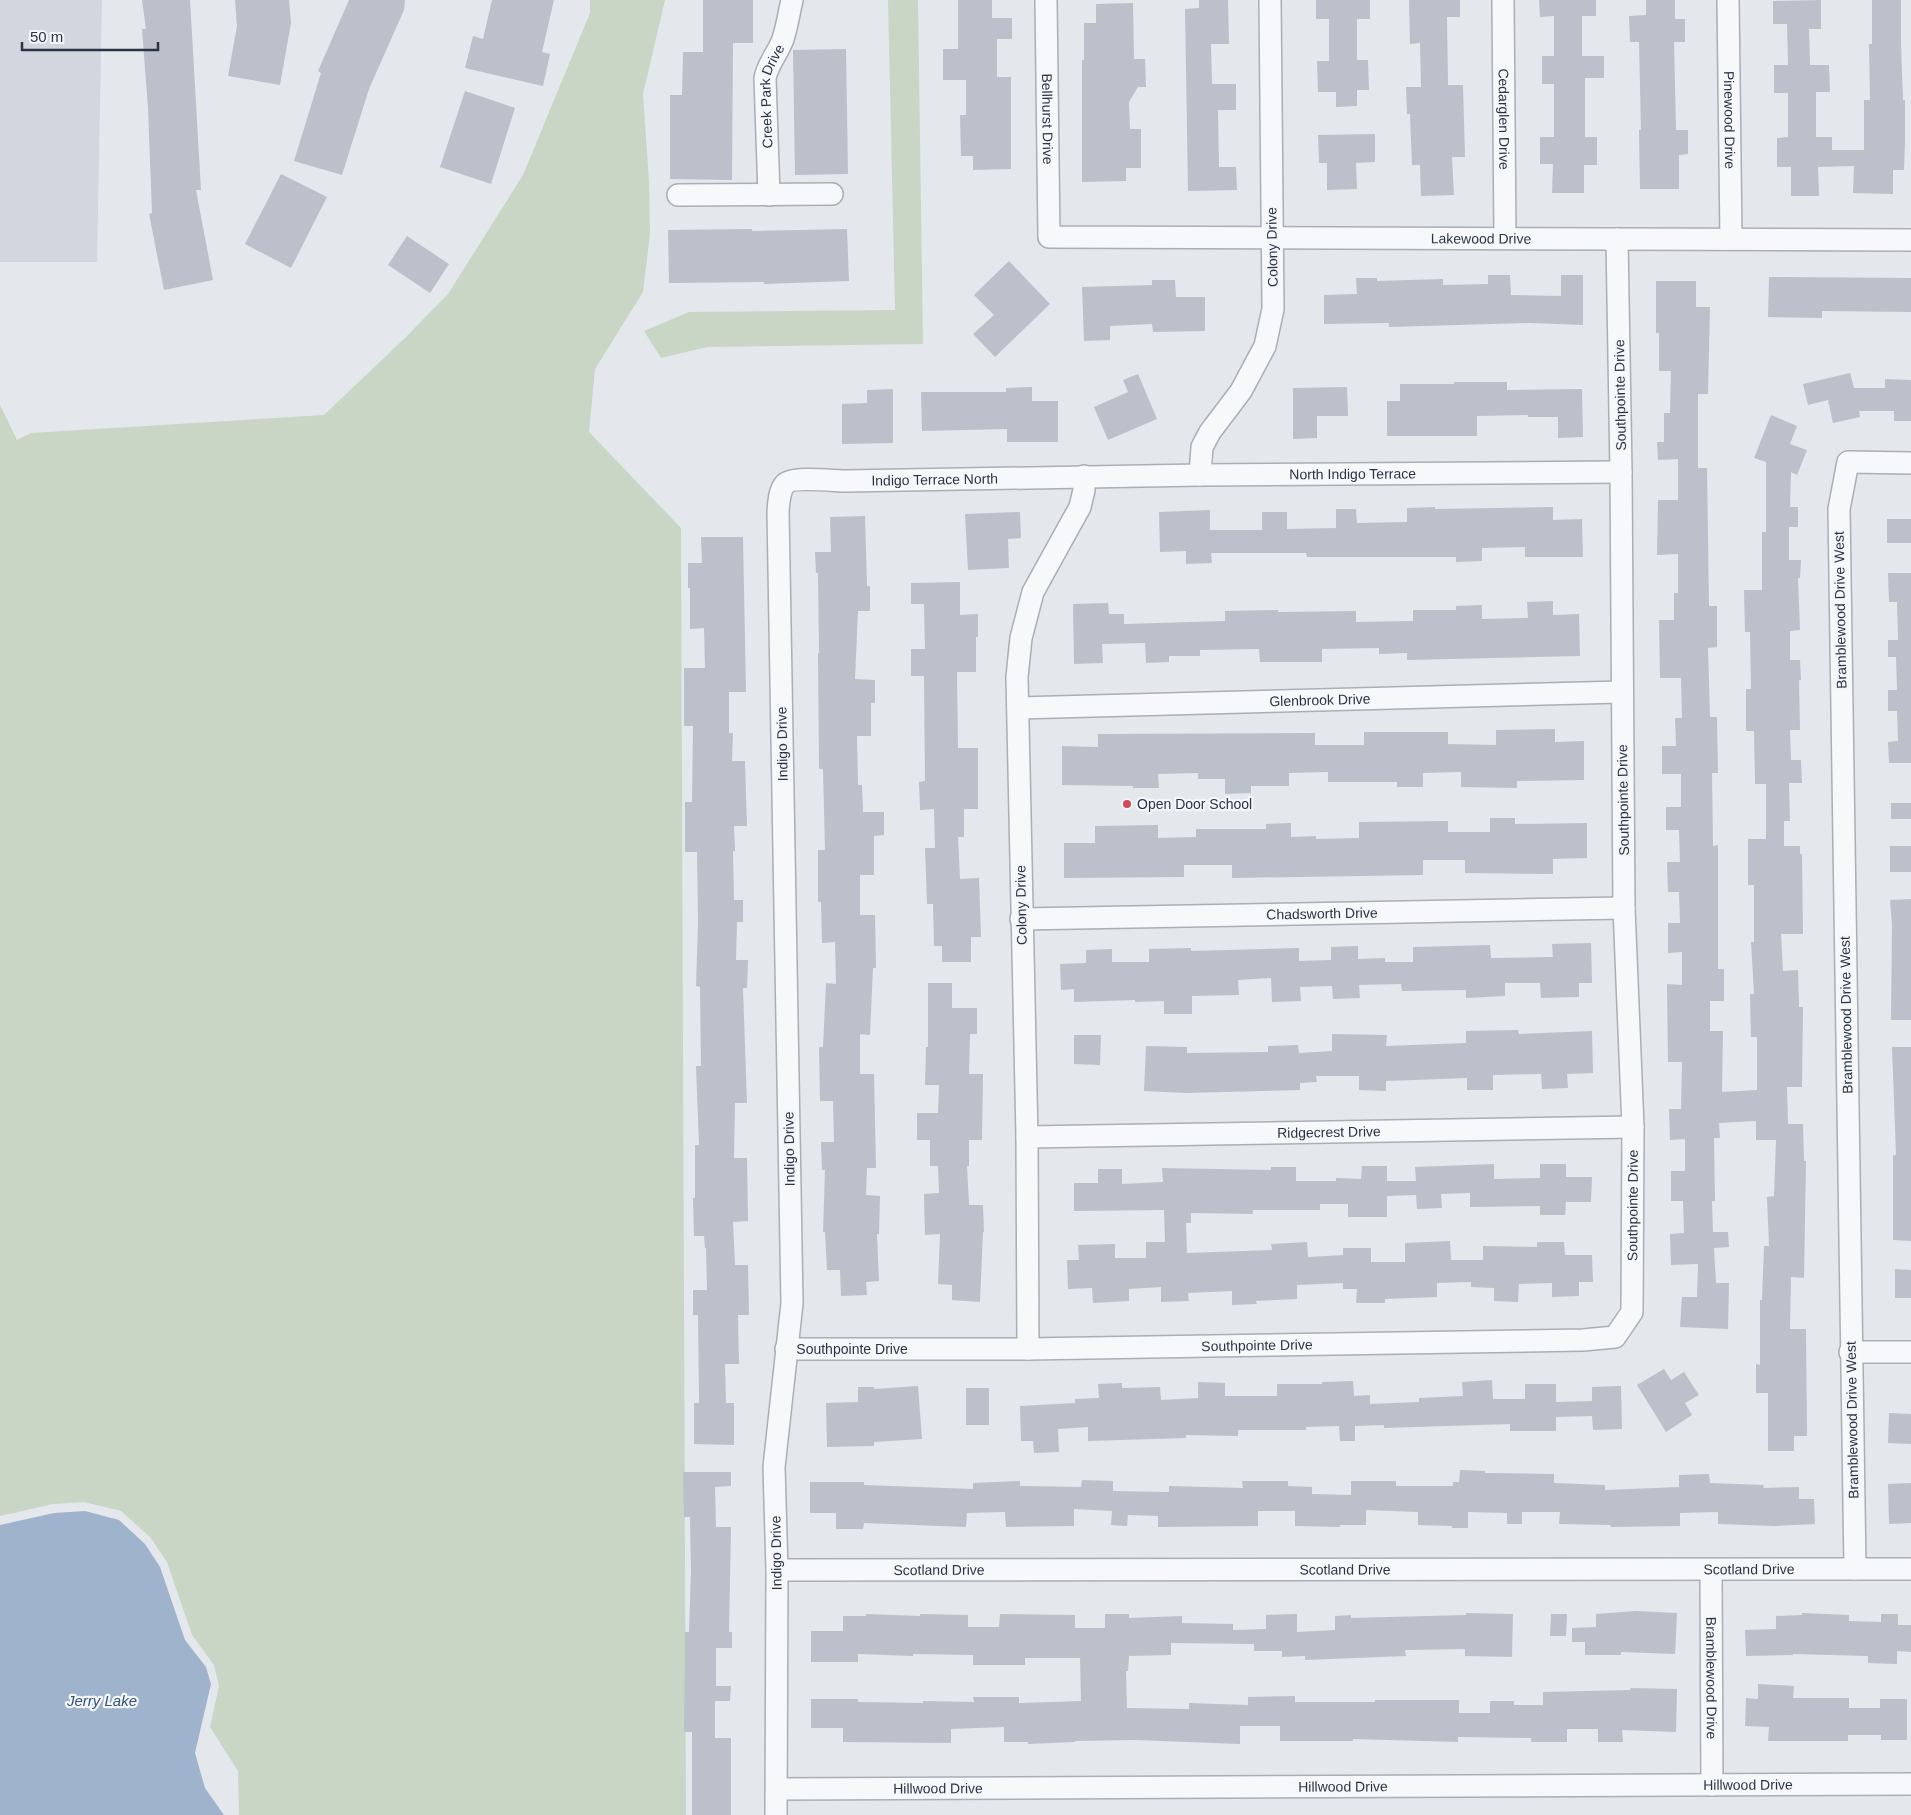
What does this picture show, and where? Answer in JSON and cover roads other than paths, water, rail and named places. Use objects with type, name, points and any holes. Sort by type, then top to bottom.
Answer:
[{"type":"street","name":"Creek Park Drive","points":[[769,194],[765,78],[767,68],[784,38],[792,0]]},
{"type":"street","name":"Bellhurst Drive","points":[[1046,0],[1049,237]]},
{"type":"street","name":"Colony Drive","points":[[1200,474],[1202,447],[1210,432],[1241,391],[1265,346],[1273,309],[1270,0]]},
{"type":"street","name":"Cedarglen Drive","points":[[1502,0],[1505,238]]},
{"type":"street","name":"Pinewood Drive","points":[[1728,0],[1732,239]]},
{"type":"street","points":[[678,195],[832,194]]},
{"type":"street","name":"Lakewood Drive","points":[[1049,237],[1911,240]]},
{"type":"street","name":"Southpointe Drive","points":[[786,1348],[1028,1348],[1583,1340],[1614,1337],[1632,1312],[1633,1127],[1624,908],[1622,472],[1617,239]]},
{"type":"street","name":"Bramblewood Drive West","points":[[1855,1569],[1850,1352],[1839,509],[1848,462],[1911,463]]},
{"type":"street","name":"North Indigo Terrace","points":[[1084,476],[1622,472]]},
{"type":"street","name":"Colony Drive","points":[[1028,1348],[1017,677],[1022,638],[1033,592],[1080,507],[1084,476]]},
{"type":"street","name":"Indigo Terrace North","points":[[786,483],[795,480],[847,482],[1084,476]]},
{"type":"street","name":"Indigo Drive","points":[[776,1815],[777,1570],[774,1467],[792,1303],[778,511],[782,490],[786,483]]},
{"type":"street","name":"Glenbrook Drive","points":[[1018,708],[1622,692]]},
{"type":"street","name":"Chadsworth Drive","points":[[1022,919],[1624,908]]},
{"type":"street","name":"Ridgecrest Drive","points":[[1026,1136],[1633,1127]]},
{"type":"street","points":[[1850,1352],[1911,1352]]},
{"type":"street","name":"Scotland Drive","points":[[777,1570],[1911,1569]]},
{"type":"street","name":"Bramblewood Drive","points":[[1712,1570],[1712,1785]]},
{"type":"street","name":"Hillwood Drive","points":[[777,1789],[1911,1784]]},
{"type":"water","name":"Jerry Lake","points":[[85,1511],[119,1520],[145,1544],[160,1567],[185,1640],[206,1667],[211,1684],[195,1753],[205,1788],[224,1815],[0,1815],[0,1525],[54,1513]]},
{"type":"place","name":"Open Door School","points":[[1127,804]]}]
